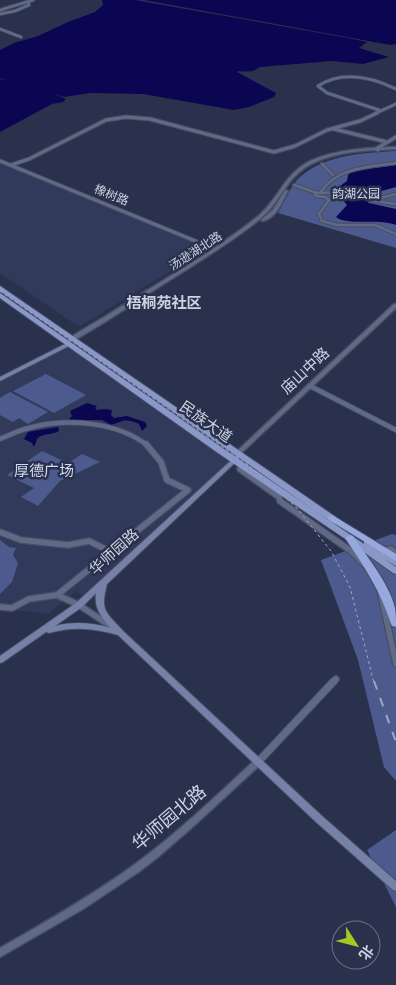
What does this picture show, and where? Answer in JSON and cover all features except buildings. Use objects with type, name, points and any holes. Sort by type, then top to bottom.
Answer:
[{"type":"highway","points":[[332,518],[396,558]]},
{"type":"highway","points":[[350,538],[379,580],[390,603],[396,624]]},
{"type":"main road","name":"民族大道","points":[[0,288],[71,342]]},
{"type":"main road","name":"民族大道","points":[[0,295],[71,342],[396,571]]},
{"type":"main road","name":"汤逊湖北路","points":[[0,378],[71,342]]},
{"type":"main road","name":"民族大道","points":[[236,457],[332,518],[396,563]]},
{"type":"main road","name":"华师园路","points":[[0,660],[79,605],[236,457]]},
{"type":"main road","points":[[103,584],[98,596],[101,612],[120,633],[396,887]]},
{"type":"main road","points":[[42,632],[65,625],[93,625],[120,633]]},
{"type":"street","points":[[0,12],[34,0]]},
{"type":"street","points":[[0,12],[24,8],[30,3],[27,2]]},
{"type":"street","points":[[0,29],[21,37]]},
{"type":"street","points":[[379,110],[327,93],[318,86],[326,79],[335,77],[382,81],[396,89]]},
{"type":"street","points":[[11,165],[29,159],[106,120],[126,118],[150,119],[274,152],[312,140],[332,129],[364,120],[379,110],[396,104]]},
{"type":"street","points":[[332,129],[387,142]]},
{"type":"street","points":[[377,150],[396,137]]},
{"type":"street","name":"汤逊湖北路","points":[[71,342],[215,249],[272,207],[290,179],[300,169],[318,160],[338,154],[396,149]]},
{"type":"street","name":"汤逊湖北路","points":[[71,342],[220,251],[265,219],[275,211],[287,189],[305,170],[332,158],[377,150]]},
{"type":"street","name":"橡树路","points":[[0,160],[215,249]]},
{"type":"street","points":[[396,163],[333,175],[319,193],[315,194],[316,196],[355,192],[396,204]]},
{"type":"street","points":[[322,164],[333,175]]},
{"type":"street","points":[[294,185],[325,195],[329,200],[319,214],[322,221],[337,225],[375,225],[396,234]]},
{"type":"street","points":[[381,199],[396,194]]},
{"type":"street","name":"庙山中路","points":[[236,457],[396,305]]},
{"type":"street","name":"庙山中路","points":[[312,386],[396,310]]},
{"type":"street","points":[[312,386],[396,430]]},
{"type":"street","points":[[0,439],[27,428],[75,423],[116,428],[140,438],[158,455],[165,470],[167,480],[188,490],[57,594],[45,598],[29,599],[12,608],[0,606]]},
{"type":"street","points":[[240,469],[279,497],[280,502],[351,551],[366,566],[381,593],[396,664]]},
{"type":"street","points":[[0,532],[21,540],[68,546],[89,541],[111,552]]},
{"type":"street","points":[[384,550],[391,549],[396,553]]},
{"type":"street","points":[[57,594],[79,605],[120,633]]},
{"type":"street","name":"华师园北路","points":[[0,953],[101,893],[154,855],[195,821],[258,762],[336,679]]},
{"type":"shaded area","points":[[102,0],[135,0],[348,38],[367,42],[359,48],[389,57],[363,64],[332,61],[260,67],[250,71],[239,71],[237,72],[276,93],[274,97],[249,107],[234,110],[143,94],[91,93],[64,97],[52,93],[66,99],[63,102],[52,104],[0,132],[0,79],[9,81],[0,78],[0,50],[95,12],[103,5]]},
{"type":"shaded area","points":[[144,0],[396,0],[396,44],[390,45]]},
{"type":"shaded area","points":[[0,163],[202,246],[204,250],[79,327],[0,273]]},
{"type":"shaded area","points":[[396,165],[396,187],[371,194],[365,199],[369,203],[396,209],[396,225],[381,222],[348,221],[336,217],[347,205],[342,199],[333,194],[333,191],[347,181],[348,175],[353,171]]},
{"type":"shaded area","points":[[69,347],[229,462],[83,596],[76,591],[48,614],[0,608],[0,382]]},
{"type":"shaded area","points":[[87,403],[97,406],[95,408],[97,410],[112,410],[111,415],[114,418],[127,416],[145,422],[147,426],[142,431],[139,424],[130,421],[111,425],[102,420],[69,419],[72,416],[70,411]]},
{"type":"shaded area","points":[[58,427],[59,431],[39,437],[34,447],[32,443],[24,439],[28,432]]},
{"type":"green space","name":"韵湖公园","points":[[396,151],[396,248],[278,213],[294,184],[311,169],[346,156]]},
{"type":"green space","points":[[46,374],[86,395],[54,413],[13,391]]},
{"type":"green space","points":[[10,392],[48,412],[28,424],[19,418],[13,422],[0,415],[0,398]]},
{"type":"green space","name":"厚德广场","points":[[42,451],[68,463],[82,454],[100,462],[60,481],[38,506],[21,497],[34,488],[7,475]]},
{"type":"green space","points":[[392,534],[396,535],[396,781],[384,767],[358,660],[321,560]]},
{"type":"green space","points":[[0,540],[9,547],[16,548],[13,555],[18,563],[12,582],[0,594]]},
{"type":"green space","points":[[396,830],[396,907],[367,850]]},
{"type":"railway","points":[[0,291],[247,464],[296,507],[331,551],[350,587],[374,683]]},
{"type":"railway","points":[[374,681],[396,742]]},
{"type":"district","name":"梧桐苑社区","points":[[164,304]]}]
